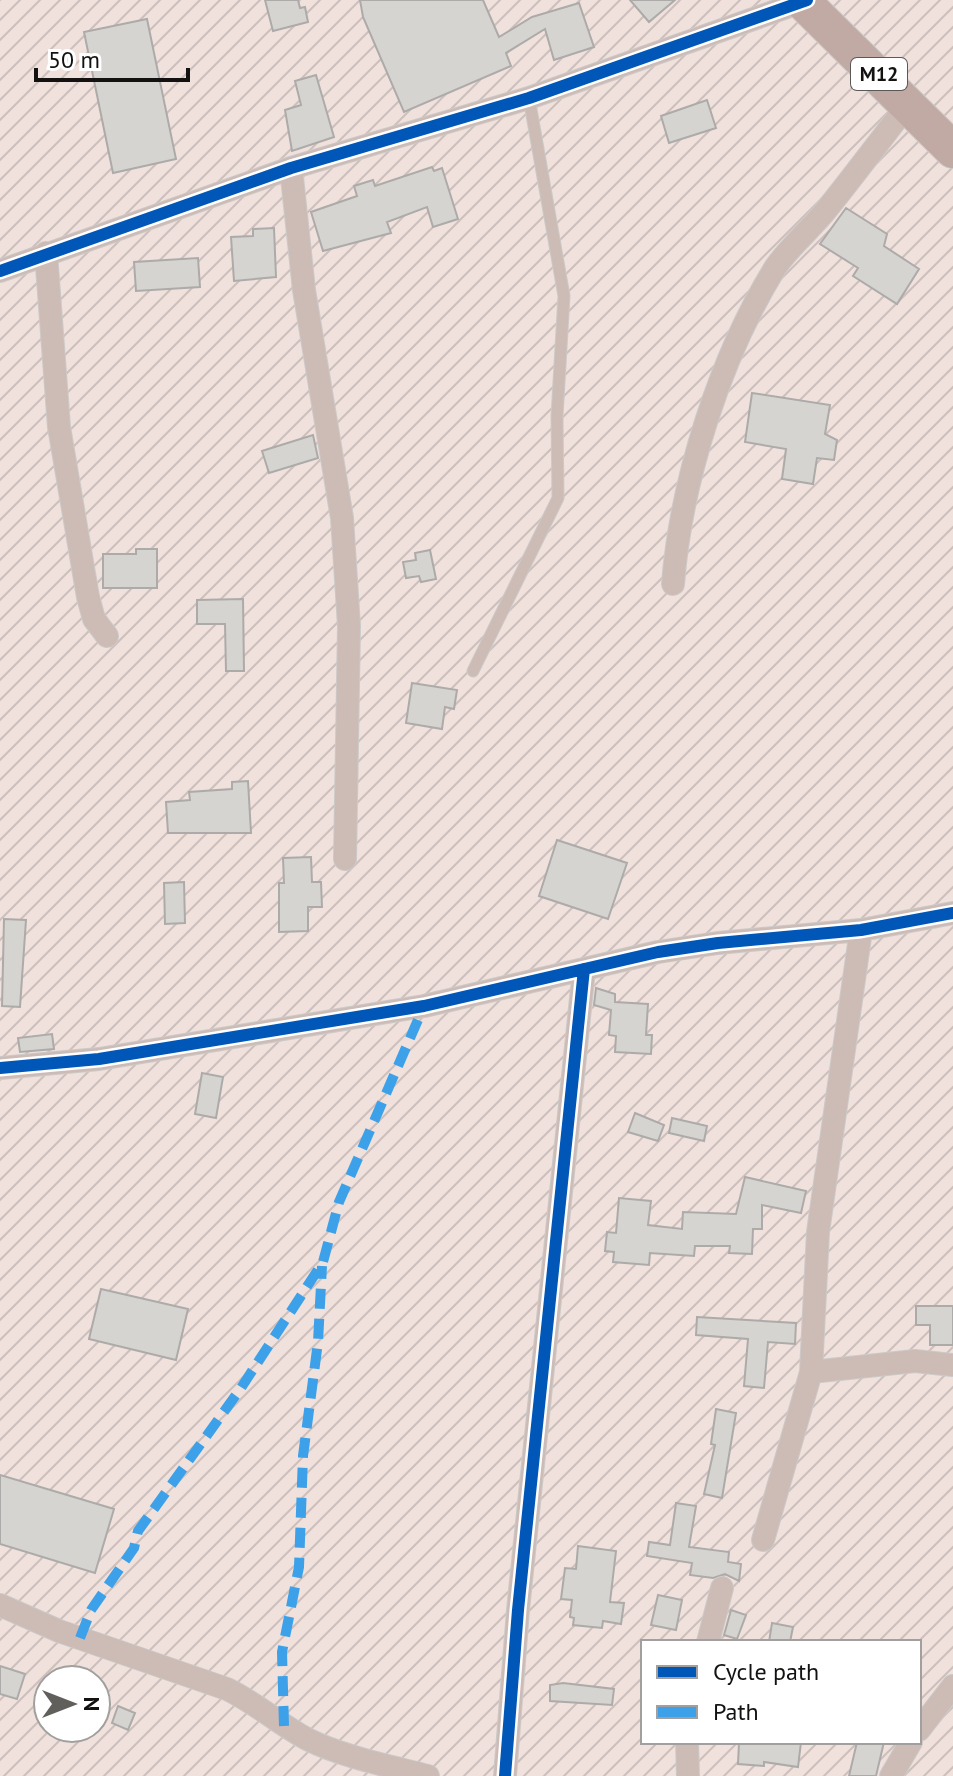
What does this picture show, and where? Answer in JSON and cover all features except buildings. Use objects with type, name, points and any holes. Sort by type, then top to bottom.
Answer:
[{"type":"highway","name":"M12","points":[[804,1],[953,150]]},
{"type":"street","points":[[0,271],[291,168],[529,98],[804,1]]},
{"type":"street","points":[[673,584],[689,490],[723,373],[746,324],[777,266],[826,210],[909,103]]},
{"type":"street","points":[[291,168],[304,290],[342,518],[349,626],[345,859]]},
{"type":"street","points":[[46,253],[59,427],[88,597],[94,619],[107,636]]},
{"type":"street","points":[[0,1068],[99,1059],[424,1006],[584,969],[718,943],[861,930],[953,913]]},
{"type":"street","points":[[763,1540],[811,1372],[818,1232],[861,930]]},
{"type":"street","points":[[505,1776],[518,1610],[584,969]]},
{"type":"street","points":[[811,1372],[915,1361],[953,1365]]},
{"type":"street","points":[[709,1640],[722,1588]]},
{"type":"street","points":[[0,1605],[59,1631],[227,1689],[250,1700],[284,1726],[311,1741],[428,1776]]},
{"type":"street","points":[[921,1727],[953,1686]]},
{"type":"street","points":[[687,1744],[688,1776]]},
{"type":"street","points":[[891,1776],[910,1744]]},
{"type":"lane","points":[[473,671],[558,498],[557,416],[564,296],[529,98]]},
{"type":"shaded area","points":[[0,0],[953,0],[953,1776],[0,1776]]},
{"type":"marked path","points":[[80,1638],[91,1610],[134,1548],[138,1531],[241,1388],[323,1262],[339,1202],[424,1006]]},
{"type":"marked path","points":[[284,1726],[282,1652],[299,1567],[303,1456],[318,1342],[322,1266]]},
{"type":"cycle path","points":[[0,271],[291,168],[529,98],[807,0]]},
{"type":"cycle path","points":[[0,1068],[99,1059],[424,1006],[658,952],[718,943],[861,930],[953,913]]},
{"type":"cycle path","points":[[505,1776],[518,1610],[584,969]]}]
